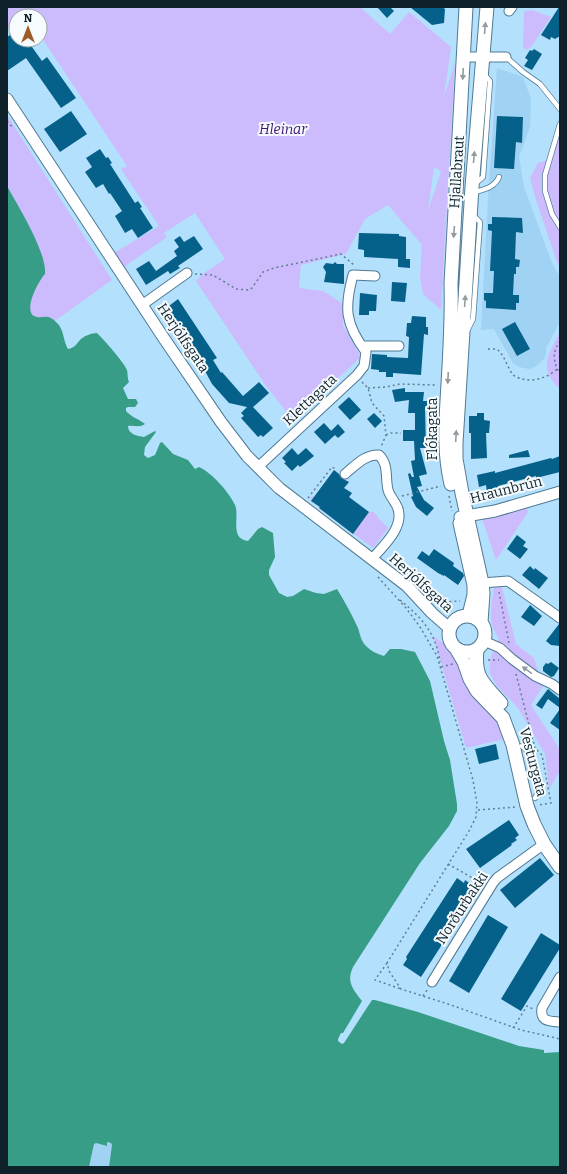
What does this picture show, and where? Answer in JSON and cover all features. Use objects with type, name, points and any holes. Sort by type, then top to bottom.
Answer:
[{"type":"main road","name":"Hjallabraut","points":[[456,339],[451,284],[466,7]]},
{"type":"main road","name":"Hjallabraut","points":[[456,339],[472,214],[487,7]]},
{"type":"main road","name":"Flókagata","points":[[456,339],[445,440],[450,481],[460,515]]},
{"type":"main road","points":[[460,515],[482,582],[483,593],[481,622],[485,631],[480,645],[467,652],[457,650],[452,646],[449,641],[449,628],[456,618],[462,616],[473,616],[481,622]]},
{"type":"main road","points":[[460,515],[474,586],[469,616]]},
{"type":"main road","name":"Vesturgata","points":[[480,645],[476,667],[481,680],[510,713],[522,746],[533,803],[534,824],[544,844],[560,867]]},
{"type":"main road","name":"Vesturgata","points":[[457,650],[477,691],[503,718],[533,803],[560,852]]},
{"type":"street","points":[[464,56],[506,57]]},
{"type":"street","name":"Herjólfsgata","points":[[7,99],[142,305],[221,422],[247,456],[279,488],[301,506],[407,586],[432,613],[449,628]]},
{"type":"street","points":[[142,305],[187,273]]},
{"type":"street","name":"Klettagata","points":[[258,467],[357,375],[364,366],[366,352],[352,329],[347,305],[353,275],[370,276]]},
{"type":"street","points":[[362,346],[399,346]]},
{"type":"street","points":[[345,474],[367,457],[373,454],[379,455]]},
{"type":"street","name":"Herjólfsgata","points":[[372,559],[392,535],[399,523],[400,515],[398,508],[388,490],[384,461],[379,455]]},
{"type":"street","name":"Hraunbrún","points":[[460,515],[495,511],[560,492]]},
{"type":"street","points":[[482,582],[508,581],[560,618]]},
{"type":"street","points":[[480,645],[500,648],[535,676],[552,684],[560,690]]},
{"type":"street","name":"Norðurbakki","points":[[432,982],[497,878],[544,844]]},
{"type":"street","points":[[560,977],[542,1008],[541,1014],[544,1019],[560,1022]]},
{"type":"lane","points":[[506,57],[540,84],[560,109]]},
{"type":"lane","points":[[560,124],[545,175],[545,191],[552,214],[560,227]]},
{"type":"lane","points":[[474,187],[492,186],[498,181],[499,176]]},
{"type":"path","points":[[7,121],[14,128]]},
{"type":"path","points":[[187,273],[213,275],[236,288],[248,290],[252,288],[263,272],[274,268],[341,254],[370,276]]},
{"type":"path","points":[[560,341],[555,349],[554,360],[557,369],[560,372]]},
{"type":"path","points":[[488,349],[497,349],[508,365],[513,376],[525,380],[541,378],[557,369]]},
{"type":"path","points":[[357,375],[368,388],[372,403],[384,416],[386,435],[379,455]]},
{"type":"path","points":[[368,388],[386,387],[400,384],[441,385]]},
{"type":"path","points":[[386,435],[390,433],[401,433]]},
{"type":"path","points":[[301,506],[332,467],[345,474]]},
{"type":"path","points":[[392,498],[447,485]]},
{"type":"path","points":[[449,492],[460,515]]},
{"type":"path","points":[[409,573],[445,602],[463,601]]},
{"type":"path","points":[[376,576],[395,596],[420,627],[437,656],[472,780],[477,810],[476,817],[469,831],[375,980],[492,1019],[513,1028],[560,1039]]},
{"type":"path","points":[[477,810],[533,803],[551,803],[542,755],[535,748],[512,659],[497,582]]},
{"type":"path","points":[[395,596],[418,616],[431,633],[438,648],[441,667]]},
{"type":"path","points":[[448,864],[490,887]]},
{"type":"path","points":[[386,963],[389,971],[401,989]]},
{"type":"path","points":[[513,1028],[528,1006],[541,1014]]},
{"type":"shaded area","points":[[497,68],[523,77],[531,99],[530,127],[519,157],[524,187],[552,263],[560,277],[560,322],[546,348],[546,355],[543,360],[535,367],[529,369],[519,367],[513,363],[494,329],[481,330]]},
{"type":"shaded area","points":[[7,186],[31,229],[37,242],[44,265],[45,274],[39,282],[33,295],[30,308],[31,313],[37,317],[50,318],[57,323],[61,328],[68,349],[84,337],[97,333],[118,356],[127,370],[129,382],[123,388],[128,399],[136,399],[138,403],[135,407],[126,408],[126,411],[145,424],[139,426],[128,426],[128,429],[131,433],[144,437],[155,431],[156,432],[145,447],[144,455],[148,458],[155,455],[160,443],[162,442],[173,454],[188,460],[195,469],[199,467],[215,478],[235,505],[237,532],[242,539],[248,541],[258,529],[262,527],[273,533],[275,557],[269,570],[269,575],[279,593],[287,597],[293,596],[304,589],[324,594],[337,589],[346,604],[366,646],[374,652],[384,656],[390,649],[401,649],[415,652],[430,681],[450,760],[457,811],[449,826],[420,863],[353,967],[350,981],[353,989],[362,1001],[343,1033],[341,1033],[338,1041],[342,1044],[344,1043],[372,1000],[375,1000],[418,1012],[519,1046],[544,1050],[544,1053],[560,1052],[560,1167],[109,1167],[112,1145],[111,1143],[107,1142],[107,1146],[96,1143],[94,1144],[89,1167],[7,1167]]},
{"type":"shaded area","points":[[107,1142],[111,1143],[112,1145],[109,1167],[89,1167],[94,1144],[96,1143],[106,1146]]},
{"type":"green space","name":"Hleinar","points":[[7,7],[360,7],[390,34],[409,12],[451,47],[444,97],[455,63],[441,310],[423,294],[420,277],[422,245],[388,205],[365,219],[346,254],[301,265],[299,288],[323,291],[343,304],[343,325],[361,357],[293,420],[266,386],[196,281],[204,273],[225,259],[195,213],[164,233],[167,237],[124,268],[114,253],[159,226],[121,169],[127,166],[48,47],[48,8],[8,8],[7,29]],"holes":[[[434,167],[441,171],[428,211]]]},
{"type":"green space","points":[[532,10],[551,17],[531,47],[526,50],[523,47],[524,13],[525,11]]},
{"type":"green space","points":[[7,115],[112,280],[7,355]]},
{"type":"green space","points":[[559,122],[560,265],[557,262],[530,178],[538,163],[548,160],[556,140]]},
{"type":"green space","points":[[560,332],[560,389],[549,375],[547,362]]},
{"type":"green space","points":[[334,470],[349,482],[344,488],[352,493],[349,498],[369,512],[374,512],[388,528],[373,548],[310,500],[312,496],[314,497]]},
{"type":"green space","points":[[526,506],[528,512],[496,560],[481,516]]},
{"type":"green space","points":[[501,583],[516,644],[534,658],[543,686],[531,705],[560,750],[560,771],[549,789],[545,754],[518,708],[496,685],[490,673],[490,660],[499,638],[492,626],[491,607],[494,586]]},
{"type":"green space","points":[[433,636],[446,645],[508,738],[466,748]]},
{"type":"building","points":[[377,7],[390,7],[394,11],[387,18]]},
{"type":"building","points":[[410,7],[442,7],[445,9],[444,23],[432,25]]},
{"type":"building","points":[[559,7],[560,36],[555,39],[551,37],[550,40],[541,35]]},
{"type":"building","points":[[8,36],[8,48],[33,48],[42,61],[47,57],[76,98],[61,108],[26,58],[7,71]]},
{"type":"building","points":[[534,49],[542,54],[532,70],[524,66],[528,60],[525,58],[530,50],[532,51]]},
{"type":"building","points":[[71,111],[87,134],[60,152],[44,129]]},
{"type":"building","points":[[497,116],[523,117],[522,143],[516,142],[514,169],[494,168]]},
{"type":"building","points":[[100,149],[106,158],[108,157],[112,163],[110,164],[135,203],[138,201],[142,207],[140,208],[153,228],[138,238],[132,229],[125,233],[115,216],[122,211],[103,184],[96,188],[85,172],[92,167],[86,158]]},
{"type":"building","points":[[492,217],[522,218],[523,233],[516,232],[515,259],[520,260],[519,267],[516,267],[516,274],[514,274],[513,295],[519,295],[519,303],[516,303],[516,310],[486,308],[484,293],[493,293],[494,271],[490,271],[492,231],[488,230],[488,224],[492,224]]},
{"type":"building","points":[[359,233],[399,234],[399,236],[406,237],[406,259],[410,259],[410,268],[398,267],[398,259],[364,257],[364,250],[358,249]]},
{"type":"building","points":[[180,236],[184,242],[194,236],[203,249],[178,266],[180,268],[170,274],[168,271],[146,285],[136,269],[149,261],[156,271],[177,256],[174,251],[179,247],[174,240]]},
{"type":"building","points":[[335,262],[337,264],[344,264],[344,284],[324,282],[326,272],[323,267],[326,263],[333,264]]},
{"type":"building","points":[[392,282],[407,283],[405,302],[391,301]]},
{"type":"building","points":[[360,293],[377,295],[376,311],[369,311],[369,315],[359,315]]},
{"type":"building","points":[[178,299],[217,358],[213,360],[221,373],[222,372],[243,396],[259,382],[269,393],[253,407],[273,428],[263,437],[261,435],[258,437],[241,418],[244,416],[241,413],[247,407],[229,403],[212,384],[197,356],[165,309]]},
{"type":"building","points":[[412,316],[426,317],[426,327],[428,327],[428,335],[424,334],[421,375],[393,373],[393,377],[386,377],[386,372],[379,372],[379,370],[371,369],[372,354],[387,355],[387,357],[408,358],[409,337],[406,336],[407,323],[411,323]]},
{"type":"building","points":[[515,322],[530,349],[517,356],[502,329]]},
{"type":"building","points":[[405,388],[405,392],[424,392],[423,401],[427,401],[427,408],[425,408],[426,448],[420,448],[427,474],[419,476],[422,486],[417,487],[424,500],[434,508],[427,516],[416,507],[411,497],[413,496],[408,474],[410,473],[412,477],[414,477],[411,461],[415,460],[414,441],[403,441],[403,430],[415,430],[415,413],[408,413],[409,400],[395,402],[392,390]]},
{"type":"building","points":[[349,397],[361,410],[350,420],[338,407]]},
{"type":"building","points":[[374,413],[382,421],[375,428],[367,419]]},
{"type":"building","points":[[477,413],[484,413],[484,420],[490,421],[489,433],[486,433],[487,458],[471,459],[471,433],[469,433],[469,416],[477,416]]},
{"type":"building","points":[[324,423],[335,435],[325,444],[314,432]]},
{"type":"building","points":[[338,424],[345,432],[338,438],[331,431]]},
{"type":"building","points":[[292,448],[298,455],[306,448],[314,456],[300,467],[298,465],[292,471],[284,463],[286,462],[282,458]]},
{"type":"building","points":[[528,450],[530,457],[509,458],[509,455]]},
{"type":"building","points":[[560,456],[560,472],[536,478],[536,476],[498,486],[499,490],[487,492],[486,485],[479,487],[477,475],[495,471],[495,473]]},
{"type":"building","points":[[334,470],[341,478],[349,482],[344,488],[352,493],[349,497],[369,512],[353,534],[311,501]]},
{"type":"building","points":[[517,535],[526,542],[523,546],[528,549],[520,559],[507,549]]},
{"type":"building","points":[[434,549],[454,563],[453,566],[463,573],[464,576],[458,585],[417,558],[422,551],[429,556]]},
{"type":"building","points":[[530,566],[548,578],[539,589],[522,575]]},
{"type":"building","points":[[530,605],[542,616],[534,626],[521,617]]},
{"type":"building","points":[[559,624],[560,646],[551,645],[546,641]]},
{"type":"building","points":[[551,662],[559,668],[554,676],[551,677],[543,671],[543,667],[546,663],[548,664]]},
{"type":"building","points":[[548,689],[560,699],[560,708],[548,699],[542,709],[536,705]]},
{"type":"building","points":[[560,709],[560,730],[550,723]]},
{"type":"building","points":[[496,744],[499,759],[479,764],[475,749]]},
{"type":"building","points":[[509,820],[519,835],[515,838],[517,840],[480,868],[466,849]]},
{"type":"building","points":[[540,858],[554,875],[515,908],[500,890]]},
{"type":"building","points":[[457,878],[464,883],[465,880],[478,889],[421,977],[403,965],[407,959],[406,957]]},
{"type":"building","points":[[488,915],[508,927],[469,993],[449,981]]},
{"type":"building","points":[[541,933],[560,945],[560,948],[521,1011],[501,999]]}]
